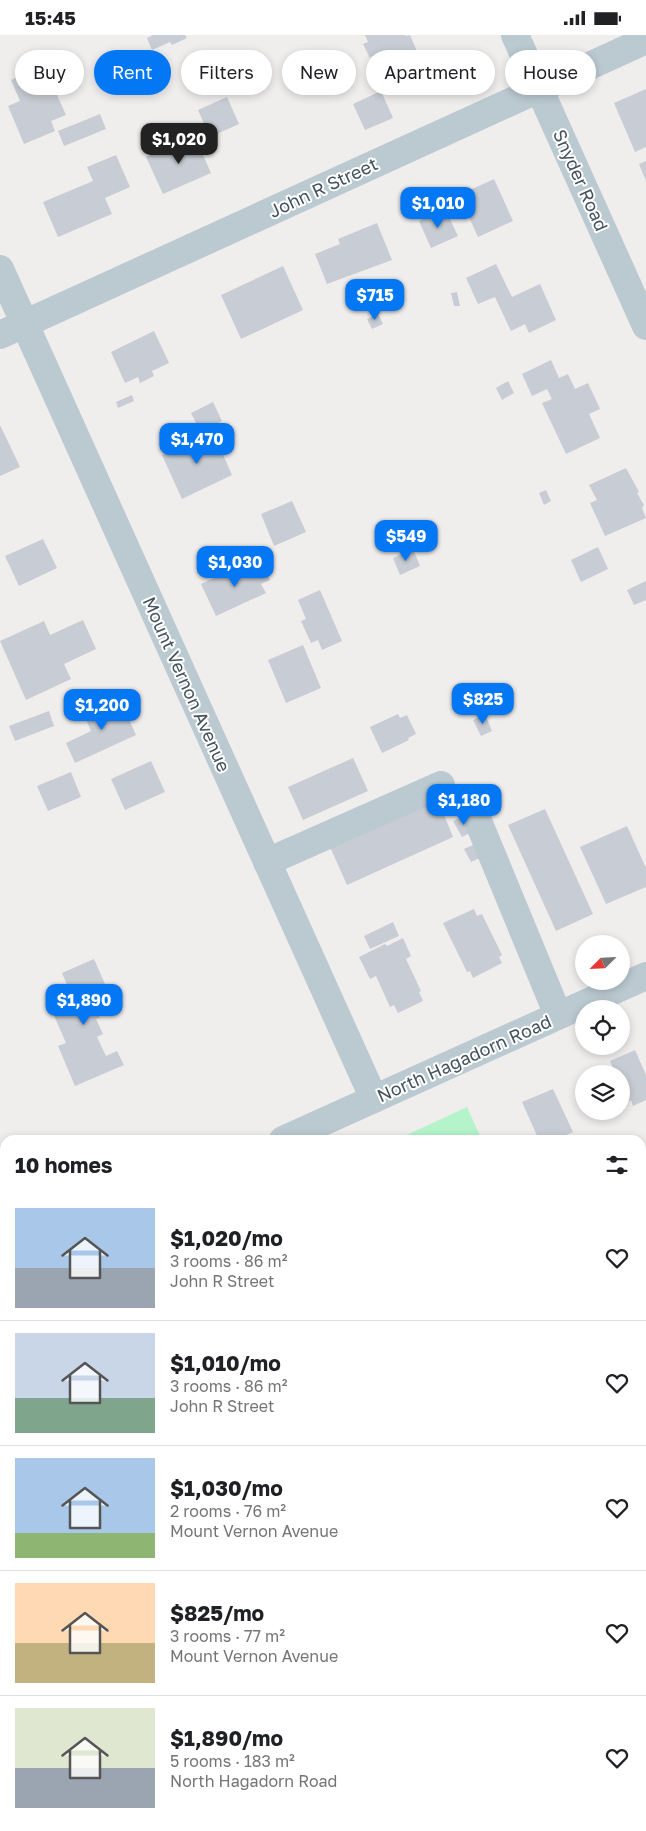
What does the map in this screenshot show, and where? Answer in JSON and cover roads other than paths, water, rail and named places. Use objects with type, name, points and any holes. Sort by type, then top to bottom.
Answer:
[{"type":"street","name":"Snyder Road","points":[[515,35],[522,50]]},
{"type":"street","name":"John R Street","points":[[596,63],[646,40]]},
{"type":"street","name":"John R Street","points":[[0,335],[527,95]]},
{"type":"street","name":"Snyder Road","points":[[543,95],[646,326]]},
{"type":"street","name":"Mount Vernon Avenue","points":[[0,269],[374,1099]]},
{"type":"street","points":[[267,862],[440,785]]},
{"type":"street","points":[[471,804],[558,1015]]},
{"type":"street","name":"North Hagadorn Road","points":[[294,1135],[646,975]]}]
